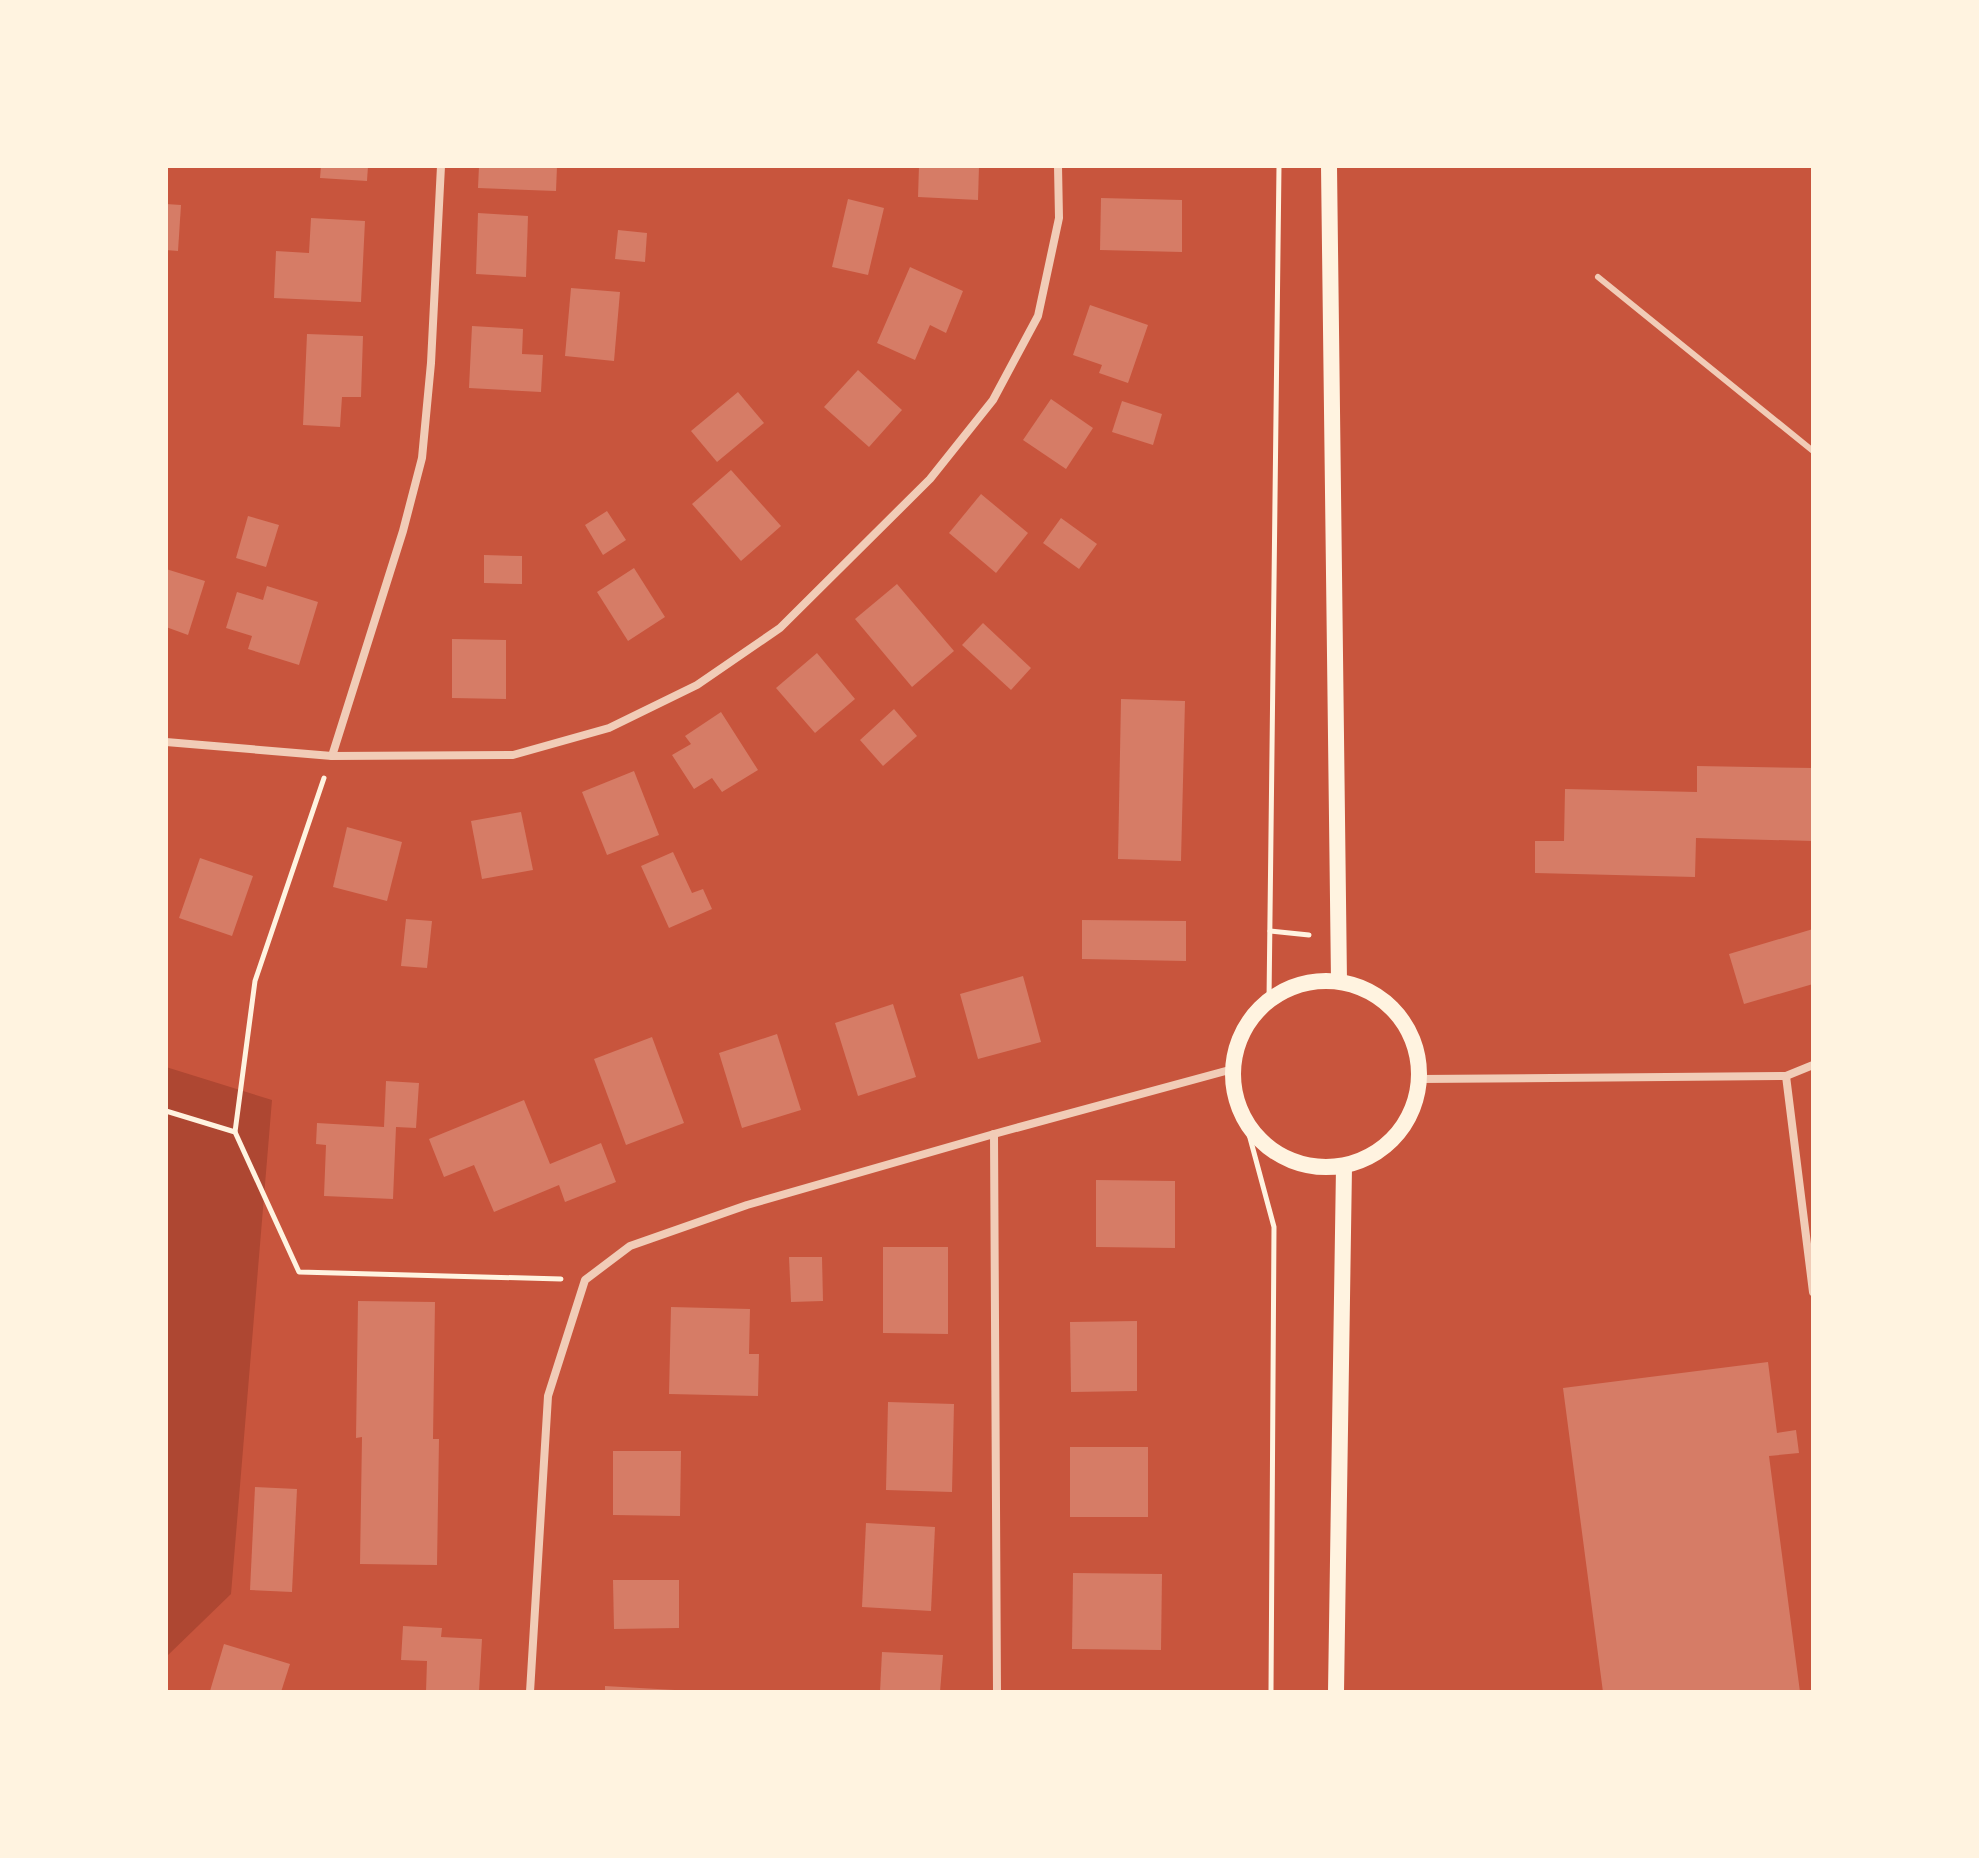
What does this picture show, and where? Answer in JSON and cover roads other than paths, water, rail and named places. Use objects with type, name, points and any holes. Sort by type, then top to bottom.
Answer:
[{"type":"main road","points":[[1329,166],[1339,981]]},
{"type":"main road","points":[[1339,981],[1366,989],[1389,1004],[1407,1026],[1418,1051],[1420,1079],[1414,1110],[1398,1136],[1374,1156],[1344,1167],[1315,1168],[1288,1160],[1264,1144],[1246,1123],[1235,1097],[1233,1069],[1243,1031],[1254,1014],[1269,1000],[1302,984],[1339,981]]},
{"type":"main road","points":[[1336,1692],[1344,1167]]},
{"type":"street","points":[[332,756],[403,531],[422,458],[431,363],[441,166]]},
{"type":"street","points":[[166,742],[332,756],[513,755],[609,728],[697,685],[780,628],[930,479],[993,400],[1038,316],[1059,218],[1058,166]]},
{"type":"street","points":[[1420,1079],[1786,1076],[1813,1065]]},
{"type":"street","points":[[530,1692],[548,1396],[585,1280],[630,1246],[747,1205],[1233,1069]]},
{"type":"street","points":[[1786,1076],[1813,1292]]},
{"type":"street","points":[[994,1134],[997,1692]]},
{"type":"lane","points":[[1598,277],[1813,451]]}]
